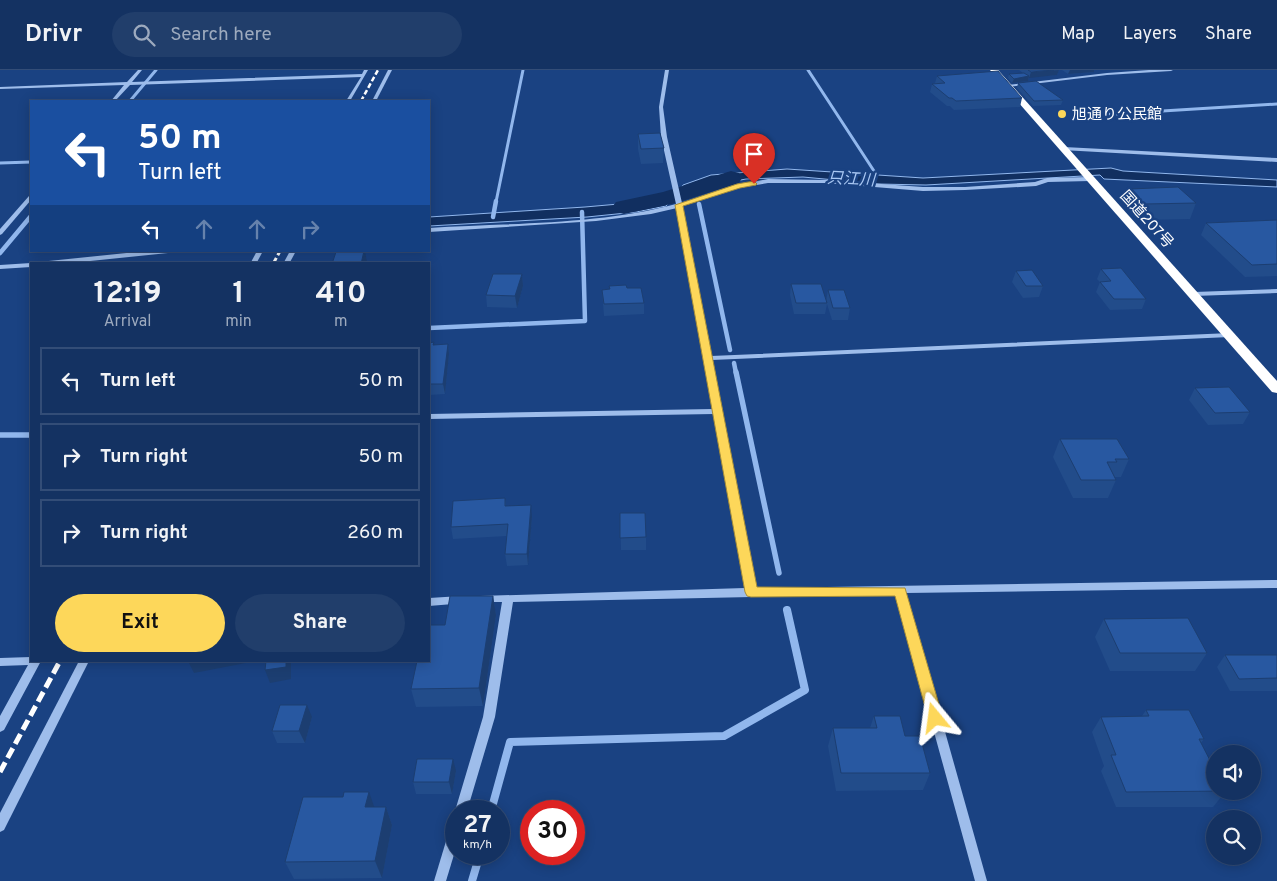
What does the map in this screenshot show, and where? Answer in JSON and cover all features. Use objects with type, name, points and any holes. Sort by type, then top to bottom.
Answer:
[{"type":"highway","name":"国道207号","points":[[994,70],[1277,389]]},
{"type":"street","points":[[114,100],[140,70]]},
{"type":"street","points":[[375,100],[390,70]]},
{"type":"street","points":[[667,70],[661,107],[664,137],[679,202],[751,592]]},
{"type":"street","points":[[1100,70],[1107,74]]},
{"type":"street","points":[[1008,86],[1107,74],[1171,70]]},
{"type":"street","points":[[0,88],[365,72]]},
{"type":"street","points":[[349,100],[365,72]]},
{"type":"street","points":[[1062,74],[1069,79]]},
{"type":"street","points":[[1064,149],[1277,160]]},
{"type":"street","points":[[430,230],[577,222],[640,214],[665,210],[679,202],[739,186],[768,182],[812,181],[926,189],[1036,184],[1047,180],[1090,179]]},
{"type":"street","points":[[0,233],[30,198]]},
{"type":"street","points":[[60,262],[158,252]]},
{"type":"street","points":[[0,267],[30,264]]},
{"type":"street","points":[[1194,294],[1277,291]]},
{"type":"street","points":[[708,358],[1230,335]]},
{"type":"street","points":[[430,416],[718,411]]},
{"type":"street","points":[[430,602],[751,592],[1277,584]]},
{"type":"street","points":[[900,591],[981,881]]},
{"type":"street","points":[[464,800],[489,717],[508,599]]},
{"type":"street","points":[[0,662],[30,661]]},
{"type":"street","points":[[0,727],[35,662]]},
{"type":"street","points":[[0,826],[83,662]]},
{"type":"street","points":[[440,881],[445,864]]},
{"type":"water","points":[[1111,168],[1123,171],[1277,180],[1277,187],[1104,179],[1100,175],[926,185],[878,184],[803,177],[746,179],[730,182],[695,194],[687,192],[682,187],[711,175],[787,169],[923,178]]},
{"type":"water","points":[[662,196],[672,200],[666,206],[636,212],[587,217],[430,226],[430,217],[630,203]]},
{"type":"building","points":[[1028,70],[1054,70],[1031,72]]},
{"type":"building","points":[[998,71],[1022,98],[956,101],[949,98],[932,84],[945,83],[937,76]]},
{"type":"building","points":[[1024,73],[1029,76],[1014,79],[1009,74]]},
{"type":"building","points":[[1036,81],[1063,100],[1034,101],[1018,83]]},
{"type":"building","points":[[660,133],[664,148],[641,149],[638,134]]},
{"type":"building","points":[[1178,187],[1196,203],[1145,204],[1130,189]]},
{"type":"building","points":[[1277,220],[1277,264],[1252,265],[1206,223]]},
{"type":"building","points":[[336,252],[364,252],[361,262],[333,262]]},
{"type":"building","points":[[1121,268],[1146,299],[1114,299],[1100,282],[1111,281],[1101,269]]},
{"type":"building","points":[[1032,270],[1043,286],[1026,286],[1016,271]]},
{"type":"building","points":[[493,274],[522,274],[515,296],[486,295]]},
{"type":"building","points":[[791,284],[821,284],[827,303],[796,303]]},
{"type":"building","points":[[626,285],[627,288],[641,288],[644,303],[604,304],[602,290],[610,289],[609,286]]},
{"type":"building","points":[[828,290],[844,290],[850,308],[833,308]]},
{"type":"building","points":[[434,342],[433,345],[448,344],[443,384],[430,384],[430,343]]},
{"type":"building","points":[[1229,387],[1250,412],[1215,413],[1195,388]]},
{"type":"building","points":[[1060,439],[1117,439],[1129,459],[1115,459],[1117,462],[1107,462],[1116,480],[1081,480]]},
{"type":"building","points":[[505,498],[505,506],[531,505],[527,554],[505,554],[508,524],[451,527],[453,501]]},
{"type":"building","points":[[620,513],[645,513],[646,537],[620,538]]},
{"type":"building","points":[[450,596],[493,596],[479,688],[411,689],[417,662],[430,662],[430,625],[445,625]]},
{"type":"building","points":[[1188,618],[1207,653],[1120,653],[1104,619]]},
{"type":"building","points":[[1225,655],[1277,655],[1277,678],[1239,679]]},
{"type":"building","points":[[266,662],[286,662],[286,667],[265,670]]},
{"type":"building","points":[[280,705],[307,705],[299,731],[272,731]]},
{"type":"building","points":[[1146,710],[1189,710],[1204,739],[1199,739],[1206,753],[1206,791],[1126,792],[1111,755],[1116,755],[1101,717],[1149,716]]},
{"type":"building","points":[[874,716],[900,716],[905,736],[920,736],[930,773],[841,773],[833,728],[877,728]]},
{"type":"building","points":[[417,759],[453,759],[449,782],[413,782]]},
{"type":"building","points":[[344,792],[369,792],[365,807],[386,807],[375,861],[285,862],[303,797],[343,797]]},
{"type":"waterway","points":[[131,100],[156,70]]},
{"type":"waterway","points":[[496,202],[523,70]]},
{"type":"waterway","points":[[808,70],[874,171]]},
{"type":"waterway","points":[[1081,116],[1277,104]]},
{"type":"waterway","points":[[0,163],[30,162]]},
{"type":"waterway","name":"只江川","points":[[624,207],[668,198],[731,178]]},
{"type":"waterway","points":[[493,217],[496,201]]},
{"type":"waterway","points":[[699,204],[730,350]]},
{"type":"waterway","points":[[430,328],[585,321],[582,212]]},
{"type":"waterway","points":[[0,253],[30,217]]},
{"type":"waterway","points":[[734,363],[736,373]]},
{"type":"waterway","points":[[736,372],[779,573]]},
{"type":"waterway","points":[[0,435],[30,435]]},
{"type":"waterway","points":[[494,800],[510,742],[724,736],[805,690],[787,610]]},
{"type":"waterway","points":[[472,881],[477,865]]},
{"type":"railway","points":[[362,100],[378,70]]},
{"type":"railway","points":[[274,262],[279,252]]},
{"type":"railway","points":[[0,772],[59,662]]},
{"type":"place","name":"旭通り公民館","points":[[1062,114]]},
{"type":"route","points":[[754,184],[739,186],[679,205],[751,592],[900,591],[935,718]]}]
